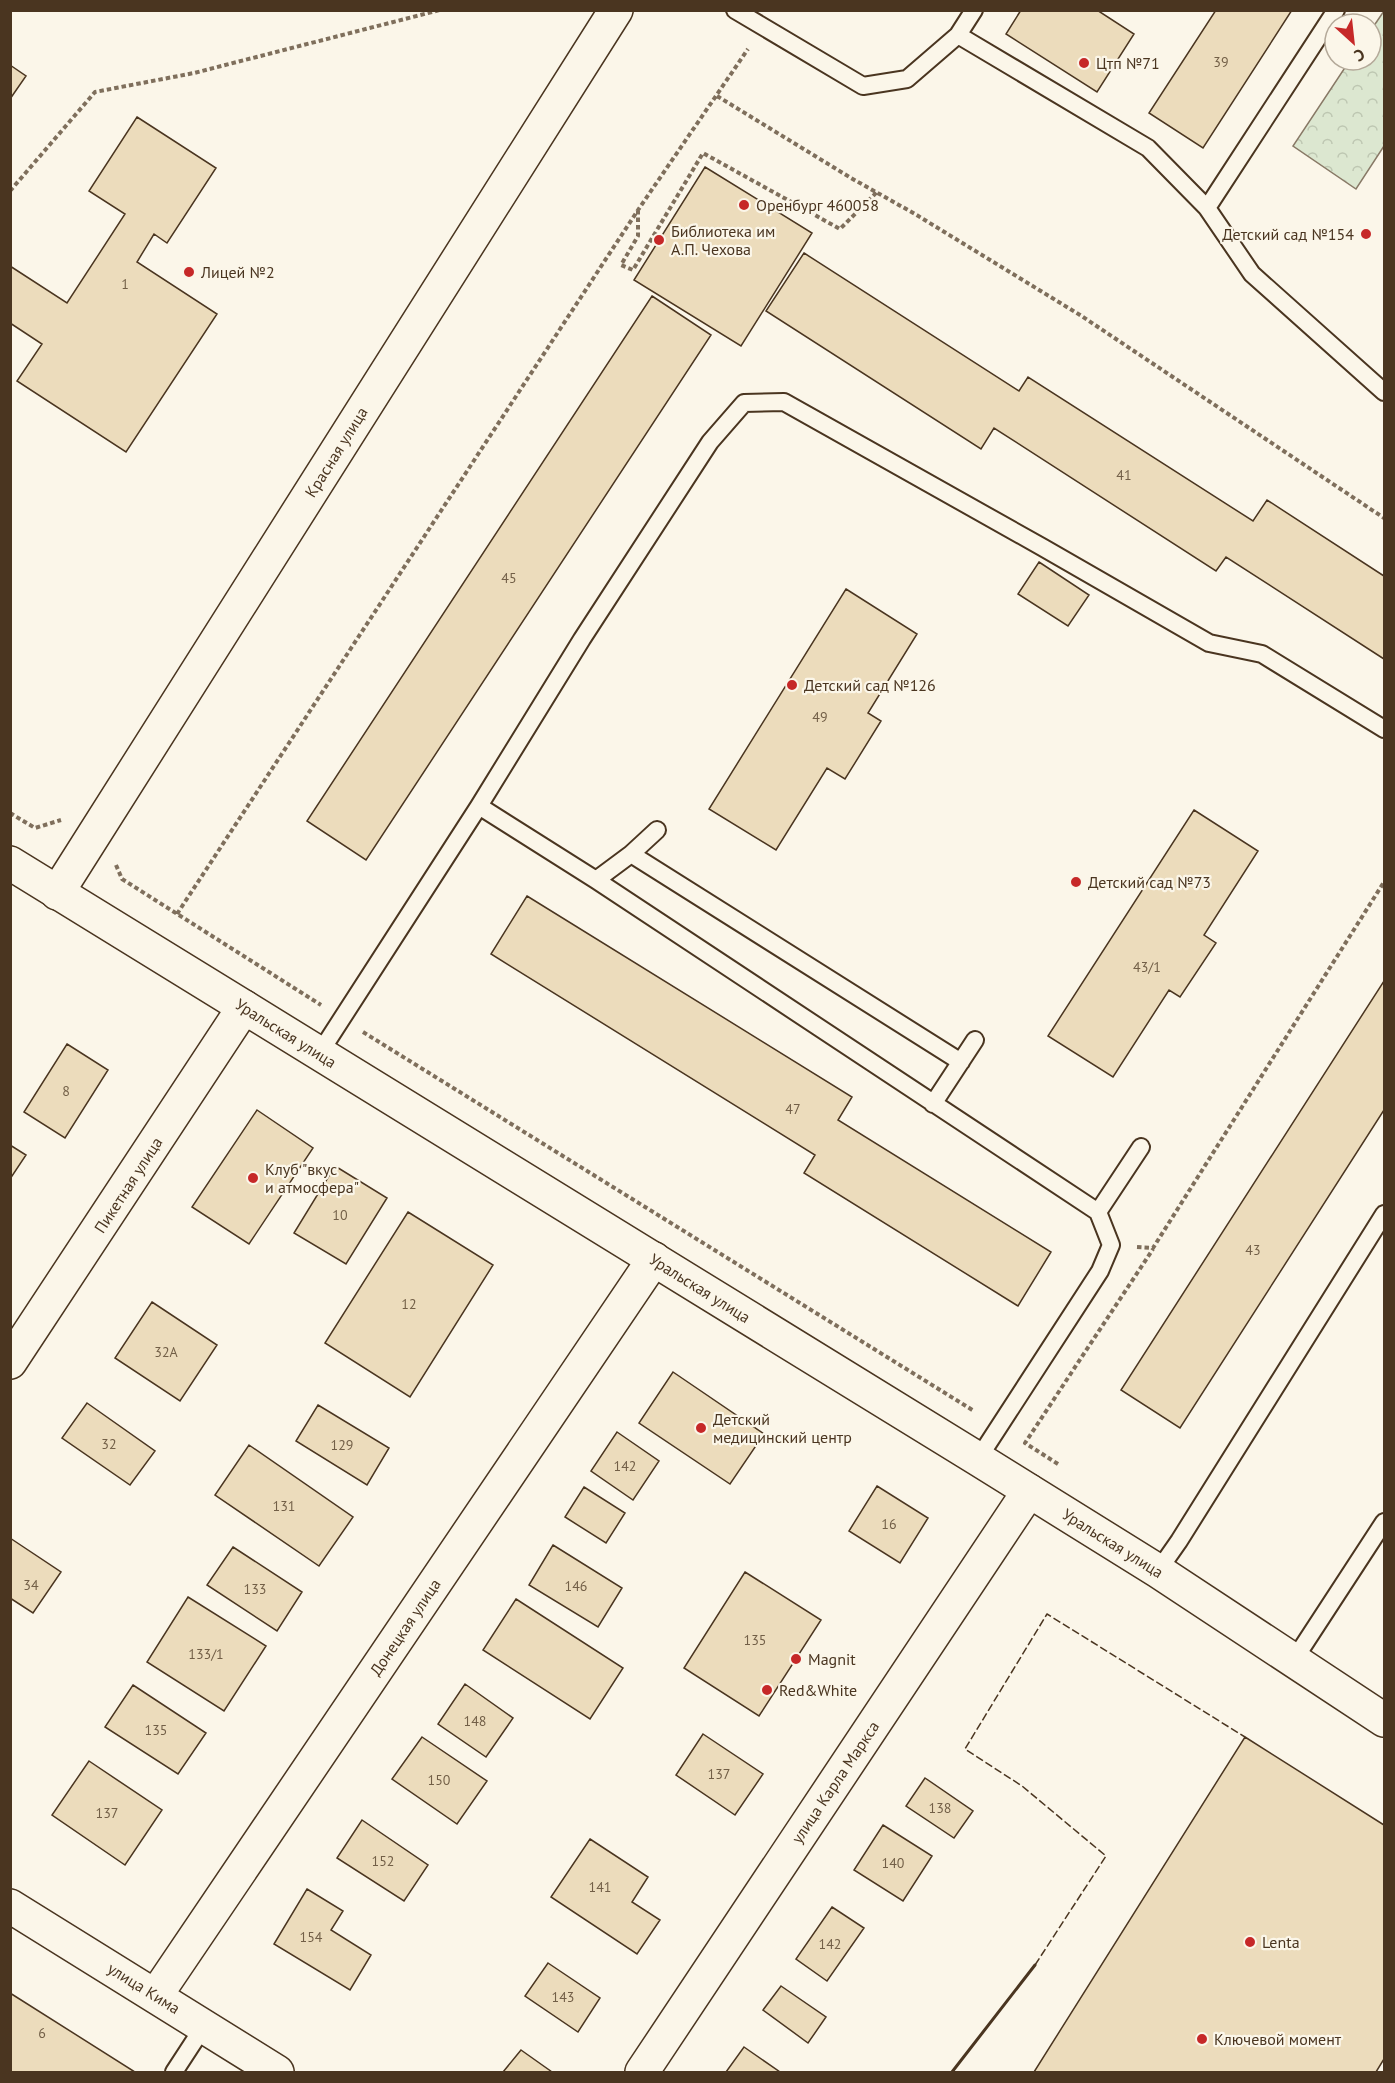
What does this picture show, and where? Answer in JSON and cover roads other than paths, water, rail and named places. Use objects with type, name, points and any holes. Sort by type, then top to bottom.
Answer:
[{"type":"street","name":"Красная улица","points":[[57,892],[615,10]]},
{"type":"street","name":"Уральская улица","points":[[10,863],[1158,1571],[1384,1720]]},
{"type":"street","name":"Пикетная улица","points":[[10,1362],[244,1007]]},
{"type":"street","name":"Донецкая улица","points":[[156,1995],[654,1259]]},
{"type":"street","name":"улица Карла Маркса","points":[[642,2073],[1029,1491]]},
{"type":"street","name":"улица Кима","points":[[10,1906],[156,1995],[277,2073]]},
{"type":"lane","points":[[735,10],[863,86],[907,79],[958,35],[974,10]]},
{"type":"lane","points":[[1207,208],[1336,10]]},
{"type":"lane","points":[[958,35],[1148,148],[1207,208],[1252,274],[1384,392]]},
{"type":"lane","points":[[319,1053],[710,442],[744,404],[784,402],[1042,546],[1209,643],[1262,654],[1384,729]]},
{"type":"lane","points":[[479,806],[596,880],[1098,1212],[1111,1245],[1100,1270],[978,1459]]},
{"type":"lane","points":[[596,880],[631,854],[657,830]]},
{"type":"lane","points":[[631,854],[961,1062]]},
{"type":"lane","points":[[933,1104],[975,1040]]},
{"type":"lane","points":[[1098,1212],[1141,1147]]},
{"type":"lane","points":[[1158,1571],[1384,1214]]},
{"type":"lane","points":[[1294,1660],[1384,1522]]},
{"type":"lane","points":[[174,2073],[204,2026]]},
{"type":"place","name":"Цтп №71","points":[[1084,63]]},
{"type":"place","name":"Оренбург 460058","points":[[744,205]]},
{"type":"place","name":"Детский сад №154","points":[[1366,234]]},
{"type":"place","name":"Библиотека им А.П. Чехова","points":[[659,240]]},
{"type":"place","name":"Лицей №2","points":[[189,272]]},
{"type":"place","name":"Детский сад №126","points":[[792,685]]},
{"type":"place","name":"Детский сад №73","points":[[1076,882]]},
{"type":"place","name":"Клуб \"вкус и атмосфера\"","points":[[253,1178]]},
{"type":"place","name":"Детский медицинский центр","points":[[701,1428]]},
{"type":"place","name":"Magnit","points":[[796,1659]]},
{"type":"place","name":"Red&White","points":[[767,1690]]},
{"type":"place","name":"Lenta","points":[[1250,1942]]},
{"type":"place","name":"Ключевой момент","points":[[1202,2039]]}]
